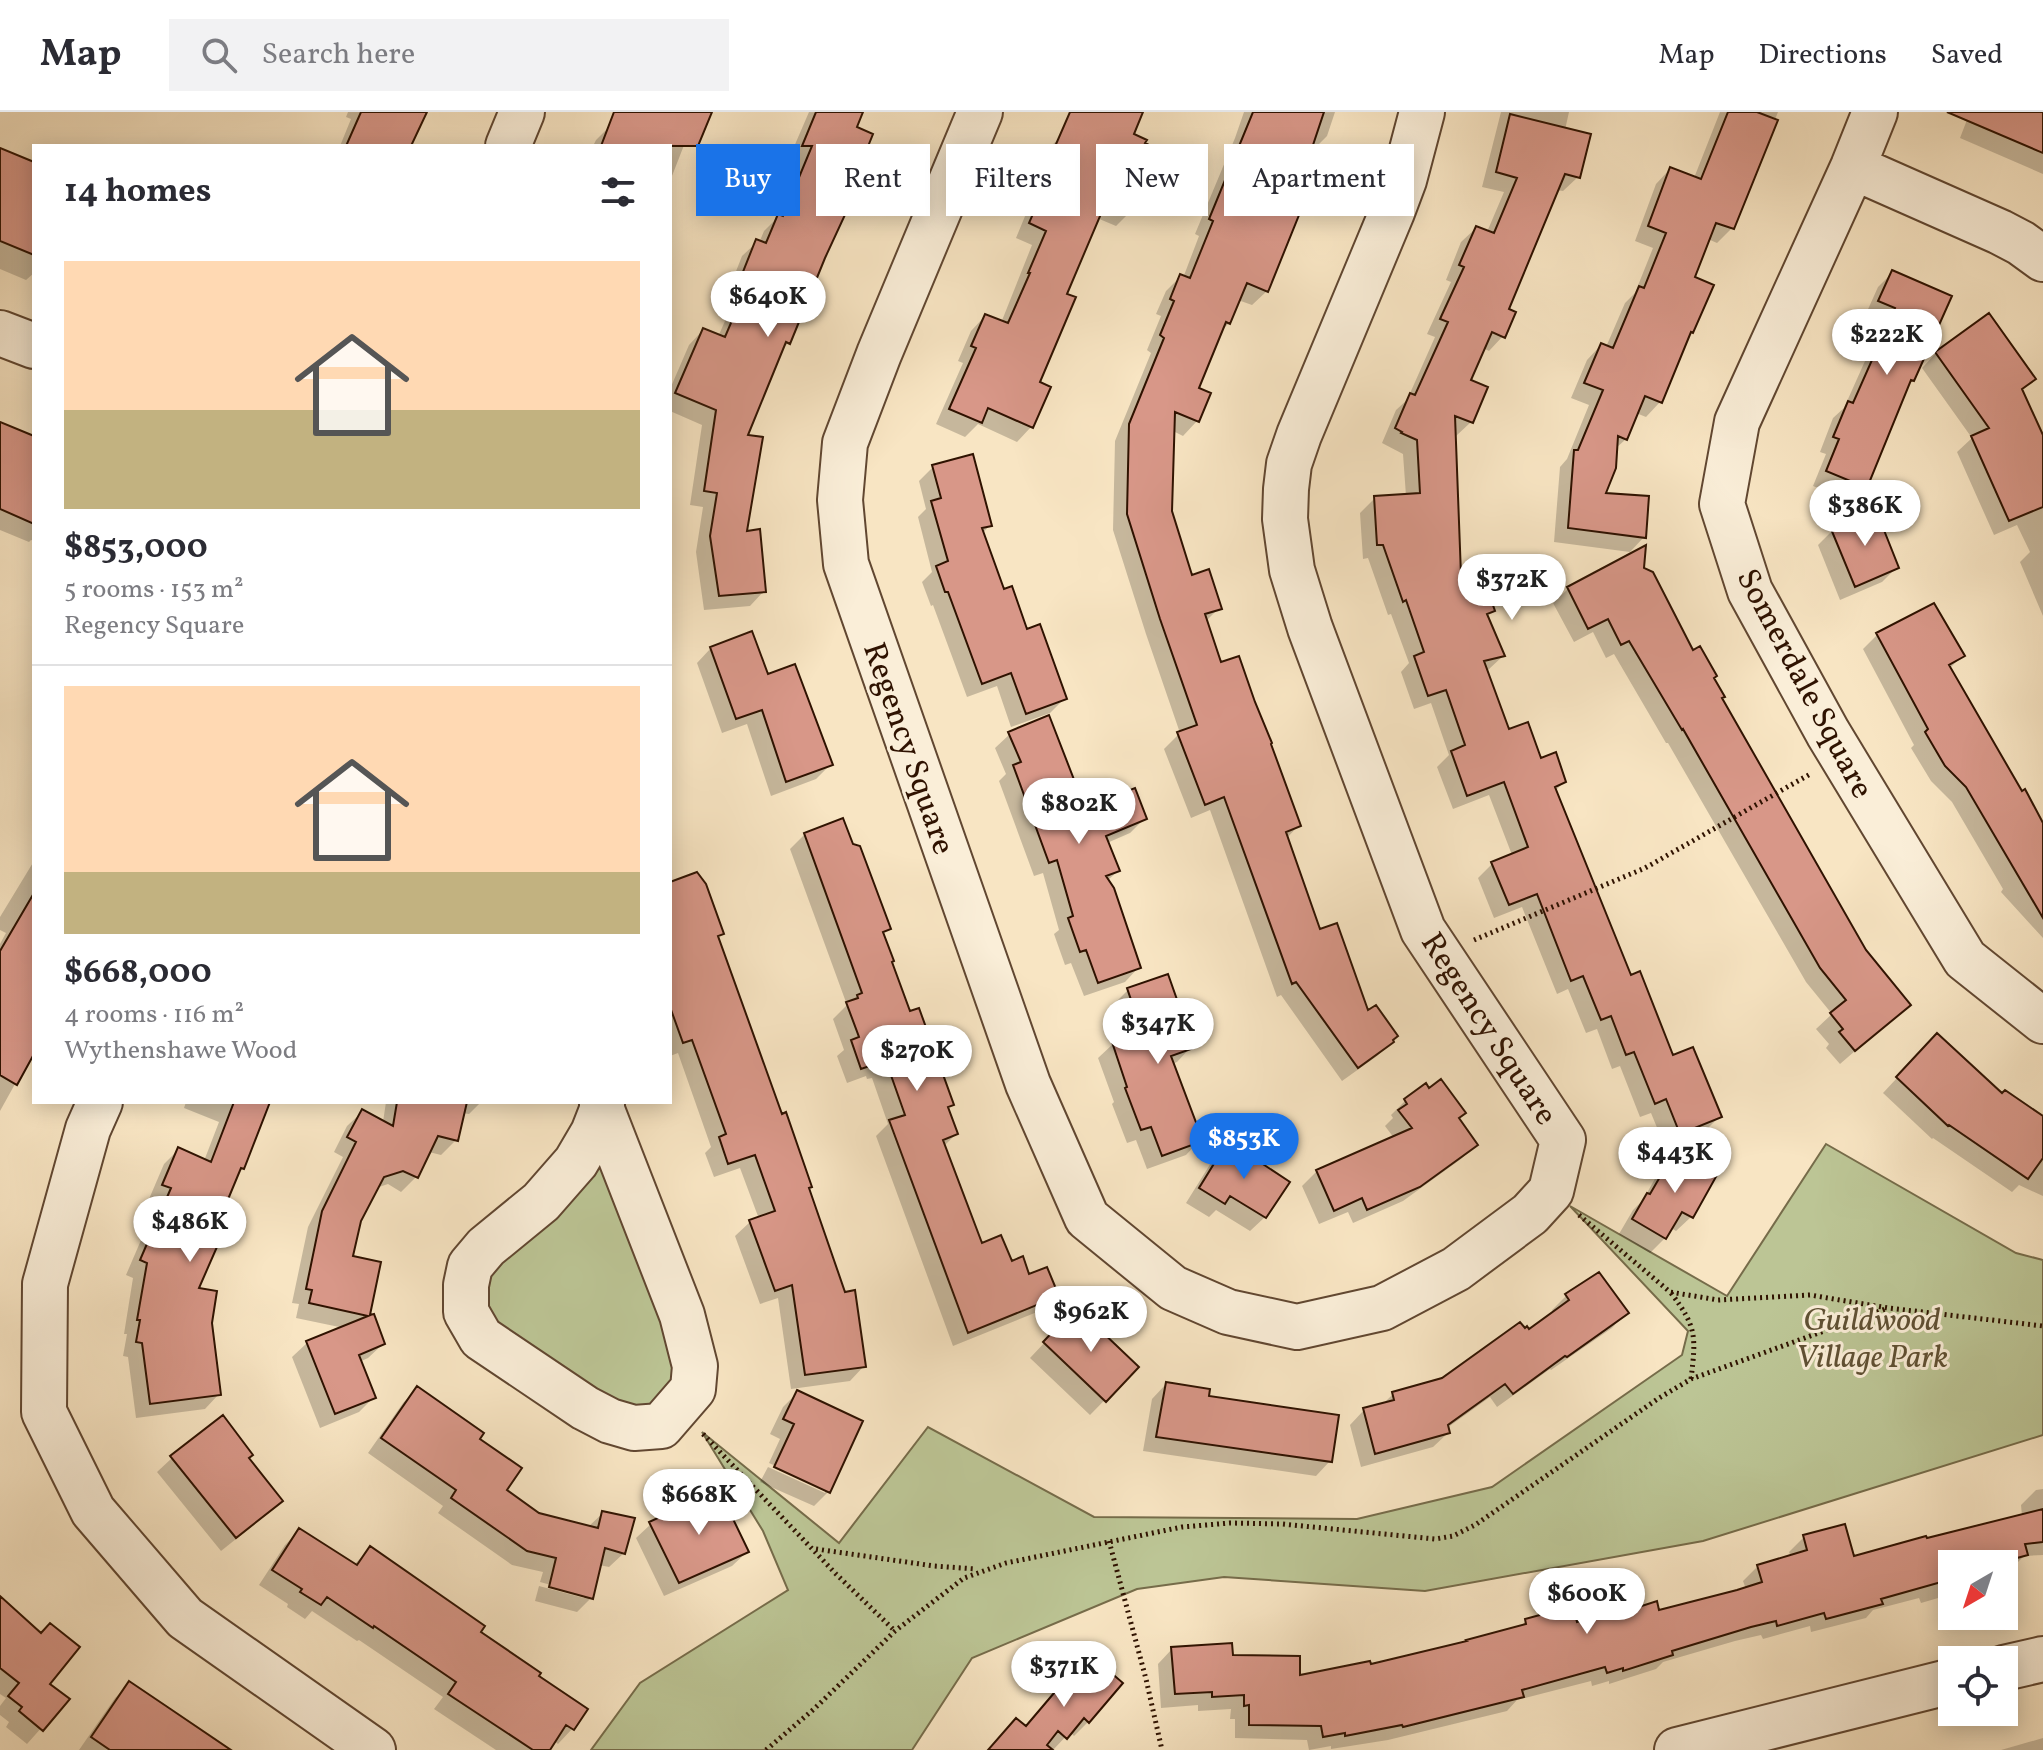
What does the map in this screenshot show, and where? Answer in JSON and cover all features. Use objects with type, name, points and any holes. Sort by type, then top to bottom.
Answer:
[{"type":"street","points":[[509,144],[522,112]]},
{"type":"street","name":"Regency Square","points":[[980,112],[845,443],[840,500],[846,564],[1028,1084],[1087,1218],[1173,1288],[1228,1312],[1297,1327],[1382,1308],[1456,1269],[1530,1214],[1551,1191],[1563,1140],[1423,930],[1310,628],[1292,570],[1285,519],[1289,464],[1294,449],[1400,190],[1422,112]]},
{"type":"street","name":"Somerdale Square","points":[[1875,112],[1737,422],[1722,504],[1750,591],[1842,756],[1965,959],[2043,1021]]},
{"type":"street","points":[[1853,167],[2000,232],[2043,259]]},
{"type":"street","points":[[0,333],[32,345]]},
{"type":"street","points":[[99,1104],[88,1129],[45,1284],[44,1412],[93,1511],[185,1618],[373,1750]]},
{"type":"street","points":[[602,1106],[682,1315],[695,1366],[693,1389],[661,1426],[634,1428],[610,1421],[585,1408],[481,1338],[466,1312],[470,1266],[486,1247],[541,1202],[576,1162],[593,1133],[602,1106]]},
{"type":"street","points":[[2018,1665],[2043,1659]]},
{"type":"street","points":[[1677,1750],[1938,1685]]},
{"type":"path","points":[[1440,954],[1645,868],[1842,756]]},
{"type":"path","points":[[1551,1191],[1670,1292],[1689,1319],[1693,1331],[1695,1350],[1691,1379]]},
{"type":"path","points":[[1670,1292],[1718,1300],[1810,1295],[1888,1308],[2043,1326]]},
{"type":"path","points":[[766,1750],[814,1709],[895,1631],[958,1581],[981,1570],[1182,1527],[1230,1523],[1293,1525],[1418,1538],[1453,1536],[1475,1525],[1691,1379],[1888,1308]]},
{"type":"path","points":[[678,1407],[836,1574],[895,1631]]},
{"type":"path","points":[[1109,1541],[1162,1750]]},
{"type":"path","points":[[814,1548],[981,1570]]},
{"type":"green space","name":"Guildwood Village Park","points":[[1826,1144],[2016,1253],[2043,1260],[2043,1435],[1703,1541],[1425,1591],[1224,1577],[1137,1589],[972,1658],[912,1750],[591,1750],[640,1683],[788,1590],[763,1531],[702,1432],[839,1543],[928,1427],[1094,1517],[1357,1519],[1492,1487],[1682,1355],[1688,1331],[1570,1206],[1727,1296]]},
{"type":"green space","points":[[593,1161],[610,1167],[686,1355],[675,1389],[654,1410],[629,1414],[491,1318],[479,1298],[485,1270]]},
{"type":"building","points":[[361,112],[427,112],[412,144],[347,144]]},
{"type":"building","points":[[614,112],[712,112],[699,144],[602,144]]},
{"type":"building","points":[[816,112],[863,112],[857,127],[873,134],[869,144],[816,144],[816,216],[844,216],[790,344],[786,342],[748,435],[763,437],[747,531],[760,529],[766,592],[719,596],[710,536],[717,493],[704,491],[716,410],[675,393],[703,328],[725,337],[745,290],[737,287],[756,239],[766,243],[777,216],[800,216],[800,175],[812,146],[802,146]]},
{"type":"building","points":[[1070,112],[1143,112],[1134,134],[1147,140],[1147,144],[1096,144],[1096,216],[1100,216],[1067,294],[1076,297],[1040,382],[1051,387],[1033,428],[988,408],[982,423],[949,409],[976,348],[971,346],[985,314],[1008,323],[1046,231],[1029,223],[1032,216],[1080,216],[1080,144],[1056,144]]},
{"type":"building","points":[[1253,112],[1324,112],[1313,144],[1240,144]]},
{"type":"building","points":[[1728,112],[1757,112],[1778,120],[1734,229],[1716,223],[1695,277],[1714,285],[1662,403],[1645,396],[1627,440],[1618,436],[1616,468],[1606,493],[1649,496],[1646,538],[1568,528],[1574,450],[1578,450],[1603,390],[1584,383],[1601,343],[1613,348],[1639,286],[1644,288],[1666,233],[1648,226],[1670,167],[1701,179]]},
{"type":"building","points":[[1947,112],[2043,112],[2043,153]]},
{"type":"building","points":[[1510,114],[1591,134],[1580,178],[1565,174],[1509,309],[1516,312],[1505,338],[1492,332],[1471,380],[1488,387],[1473,423],[1455,416],[1461,575],[1480,568],[1495,611],[1487,614],[1505,656],[1484,661],[1509,729],[1528,722],[1541,758],[1556,752],[1566,782],[1555,787],[1631,975],[1640,971],[1673,1055],[1693,1047],[1722,1117],[1680,1134],[1666,1099],[1655,1104],[1634,1052],[1626,1055],[1611,1016],[1601,1020],[1583,976],[1571,981],[1537,894],[1509,905],[1491,862],[1528,847],[1504,782],[1467,796],[1451,751],[1465,745],[1446,690],[1428,696],[1414,656],[1424,652],[1383,545],[1377,545],[1374,496],[1420,493],[1417,440],[1395,428],[1410,393],[1415,395],[1448,322],[1440,319],[1464,267],[1459,265],[1476,226],[1494,233],[1517,178],[1496,172]]},
{"type":"building","points":[[0,148],[32,161],[32,254],[0,241]]},
{"type":"building","points":[[1224,183],[1224,216],[1299,216],[1268,292],[1247,283],[1230,324],[1226,322],[1199,388],[1211,393],[1199,422],[1175,412],[1172,511],[1192,575],[1209,569],[1222,609],[1205,614],[1221,662],[1239,656],[1272,743],[1301,826],[1286,832],[1320,929],[1337,923],[1368,1010],[1376,1005],[1398,1036],[1358,1068],[1296,982],[1292,984],[1224,797],[1205,805],[1177,732],[1197,725],[1127,514],[1129,424],[1164,338],[1160,335],[1174,301],[1170,299],[1180,274],[1190,278],[1213,221],[1209,219]]},
{"type":"building","points":[[1892,270],[1952,296],[1914,381],[1911,380],[1867,488],[1826,471],[1839,439],[1833,437],[1848,401],[1853,403],[1895,308],[1878,301]]},
{"type":"building","points":[[1989,313],[2036,379],[2022,389],[2043,435],[2043,507],[2009,521],[1971,436],[1989,428],[1935,352]]},
{"type":"building","points":[[0,422],[32,435],[32,523],[0,509]]},
{"type":"building","points":[[973,454],[992,526],[982,528],[1004,589],[1012,586],[1027,629],[1040,624],[1067,699],[1026,714],[1011,673],[982,684],[936,566],[948,561],[931,501],[941,498],[932,465]]},
{"type":"building","points":[[1876,510],[1899,568],[1855,587],[1831,529]]},
{"type":"building","points":[[1646,545],[1644,568],[1653,572],[1693,650],[1700,646],[1717,676],[1714,678],[1725,697],[1722,698],[1866,950],[1911,1005],[1855,1051],[1839,1032],[1843,1029],[1830,1013],[1846,1000],[1820,968],[1629,641],[1621,645],[1608,619],[1588,629],[1567,587]]},
{"type":"building","points":[[1934,603],[1965,656],[1949,665],[2043,823],[2043,918],[1966,787],[1945,766],[1925,732],[1928,729],[1876,633]]},
{"type":"building","points":[[752,631],[768,674],[795,664],[833,765],[786,782],[762,710],[736,719],[710,647]]},
{"type":"building","points":[[1049,715],[1085,808],[1135,788],[1147,819],[1106,836],[1120,871],[1106,876],[1114,888],[1141,968],[1098,983],[1086,950],[1080,952],[1068,918],[1073,916],[1057,860],[1049,863],[1013,765],[1021,762],[1008,732]]},
{"type":"building","points":[[843,818],[853,844],[860,846],[891,929],[883,932],[910,1011],[919,1008],[954,1105],[948,1107],[958,1134],[943,1140],[982,1243],[1001,1235],[1012,1261],[1023,1256],[1029,1274],[1047,1267],[1059,1296],[968,1333],[889,1120],[905,1115],[887,1064],[882,1066],[881,1062],[861,1069],[851,1040],[859,1037],[846,1002],[862,993],[804,833]]},
{"type":"building","points":[[697,872],[706,884],[724,934],[718,936],[782,1114],[786,1112],[845,1292],[855,1290],[866,1367],[805,1375],[792,1285],[775,1291],[749,1220],[775,1211],[755,1155],[728,1164],[719,1137],[726,1134],[692,1040],[683,1043],[672,1013],[672,881]]},
{"type":"building","points":[[32,896],[32,1058],[17,1085],[0,1075],[0,951]]},
{"type":"building","points":[[1168,974],[1194,1048],[1171,1056],[1203,1141],[1162,1156],[1151,1127],[1141,1130],[1112,1042],[1142,1032],[1127,988]]},
{"type":"building","points":[[1937,1033],[2002,1093],[2005,1090],[2043,1116],[2043,1158],[2028,1179],[1948,1126],[1896,1077]]},
{"type":"building","points":[[1441,1079],[1466,1113],[1459,1118],[1478,1145],[1420,1187],[1367,1210],[1362,1198],[1334,1211],[1316,1170],[1412,1128],[1398,1110],[1407,1104],[1404,1099],[1426,1083],[1429,1088]]},
{"type":"building","points":[[233,1104],[269,1104],[244,1169],[241,1168],[219,1221],[227,1224],[199,1288],[217,1291],[212,1323],[221,1395],[150,1404],[142,1343],[136,1342],[147,1263],[140,1260],[171,1188],[162,1185],[178,1147],[211,1162]]},
{"type":"building","points":[[397,1104],[467,1104],[458,1141],[438,1136],[418,1178],[403,1171],[384,1177],[361,1221],[353,1256],[381,1262],[370,1315],[374,1314],[385,1344],[359,1355],[376,1398],[335,1414],[306,1341],[368,1316],[309,1303],[312,1290],[306,1289],[322,1211],[356,1142],[347,1137],[362,1109],[393,1126]]},
{"type":"building","points":[[1228,1141],[1290,1182],[1266,1218],[1230,1196],[1225,1204],[1199,1188]]},
{"type":"building","points":[[1675,1151],[1717,1175],[1693,1218],[1682,1212],[1666,1239],[1632,1219]]},
{"type":"building","points":[[1599,1272],[1629,1313],[1513,1394],[1505,1384],[1448,1425],[1450,1433],[1375,1454],[1363,1408],[1394,1400],[1392,1392],[1442,1378],[1520,1322],[1529,1329],[1569,1300],[1565,1294]]},
{"type":"building","points":[[1076,1307],[1139,1367],[1106,1402],[1043,1342]]},
{"type":"building","points":[[1166,1382],[1210,1389],[1209,1396],[1339,1415],[1332,1462],[1156,1437]]},
{"type":"building","points":[[417,1386],[484,1433],[480,1439],[522,1468],[507,1490],[539,1513],[598,1528],[602,1511],[635,1518],[625,1554],[605,1548],[593,1599],[549,1587],[556,1558],[527,1551],[451,1498],[456,1490],[381,1438]]},
{"type":"building","points":[[797,1390],[863,1421],[830,1493],[774,1467],[794,1424],[783,1419]]},
{"type":"building","points":[[223,1415],[253,1455],[249,1458],[283,1501],[236,1538],[170,1456]]},
{"type":"building","points":[[719,1490],[749,1552],[679,1583],[649,1522]]},
{"type":"building","points":[[2043,1509],[2043,1542],[2025,1544],[2028,1555],[2018,1558],[2018,1550],[1938,1550],[1938,1583],[1881,1599],[1883,1604],[1826,1619],[1824,1613],[1777,1626],[1776,1621],[1751,1627],[1672,1651],[1673,1655],[1623,1671],[1623,1668],[1607,1673],[1605,1667],[1522,1690],[1524,1697],[1403,1727],[1323,1737],[1321,1726],[1249,1725],[1249,1705],[1244,1706],[1244,1695],[1212,1697],[1212,1692],[1175,1694],[1171,1647],[1232,1643],[1233,1655],[1300,1656],[1300,1675],[1370,1661],[1371,1664],[1467,1641],[1526,1624],[1525,1619],[1573,1606],[1577,1622],[1613,1611],[1614,1615],[1657,1601],[1659,1610],[1737,1590],[1762,1582],[1757,1565],[1807,1550],[1803,1535],[1845,1524],[1854,1556]]},
{"type":"building","points":[[299,1528],[357,1565],[370,1546],[485,1626],[481,1632],[588,1709],[574,1730],[566,1725],[550,1750],[533,1750],[448,1694],[456,1682],[374,1626],[327,1597],[321,1605],[300,1592],[302,1589],[272,1570]]},
{"type":"building","points":[[0,1596],[41,1633],[50,1623],[80,1647],[50,1684],[70,1699],[43,1731],[19,1711],[22,1707],[8,1696],[19,1683],[0,1668]]},
{"type":"building","points":[[1088,1653],[1123,1683],[1089,1723],[1084,1718],[1067,1739],[1058,1731],[1047,1745],[1053,1750],[988,1750],[1016,1718],[1026,1726]]},
{"type":"building","points":[[129,1681],[231,1750],[110,1750],[91,1737]]}]
